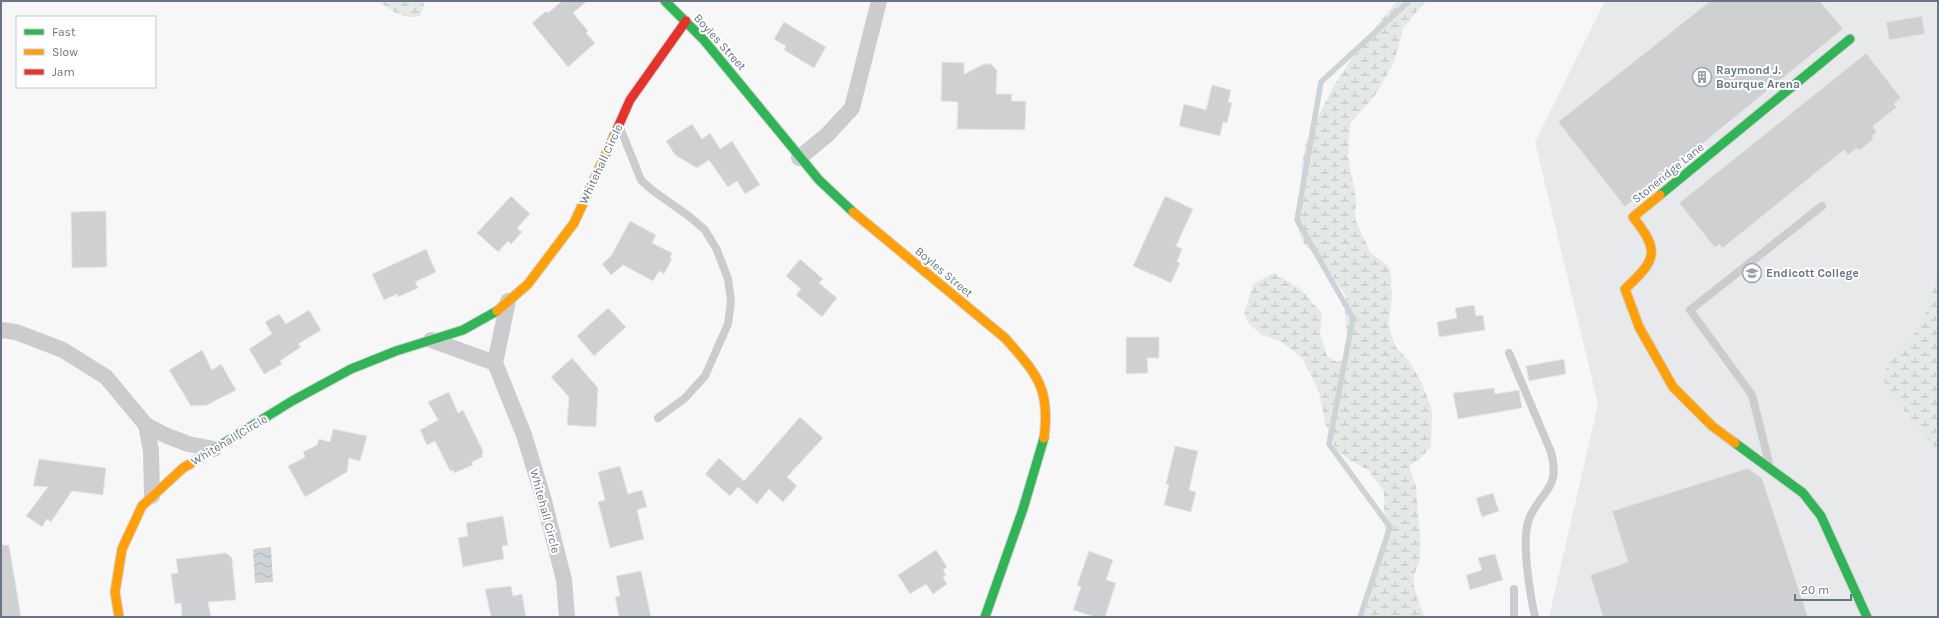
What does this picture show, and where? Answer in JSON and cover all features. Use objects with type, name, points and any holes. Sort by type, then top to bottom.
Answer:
[{"type":"street","name":"Boyles Street","points":[[665,1],[708,44],[775,125],[799,158],[819,180],[857,215],[1005,338],[1025,360],[1038,378],[1043,397],[1045,419],[1044,437],[1040,457],[1014,540],[985,617]]},
{"type":"street","points":[[799,158],[827,135],[852,108],[879,1]]},
{"type":"street","name":"Whitehall Circle","points":[[119,617],[115,592],[122,549],[142,506],[183,468],[292,401],[350,369],[396,351],[463,330],[498,310],[528,284],[574,223],[630,100],[686,21]]},
{"type":"street","name":"Stoneridge Lane","points":[[1850,38],[1633,217],[1653,244],[1653,258],[1642,274],[1625,289],[1639,327],[1673,387],[1712,426],[1803,493],[1821,516],[1867,617]]},
{"type":"street","points":[[431,340],[495,363],[508,301]]},
{"type":"street","points":[[1,330],[16,332],[63,350],[106,377],[146,424],[165,435],[188,444],[214,449]]},
{"type":"street","name":"Whitehall Circle","points":[[495,363],[524,435],[543,498],[564,580],[567,617]]},
{"type":"street","points":[[146,424],[151,451],[152,496]]},
{"type":"lane","points":[[619,125],[641,180],[705,230],[718,250],[728,279],[731,301],[728,324],[705,376],[685,398],[658,418]]},
{"type":"lane","points":[[1771,469],[1752,395],[1690,310],[1822,206]]},
{"type":"lane","points":[[1509,353],[1552,452],[1555,464],[1555,475],[1551,487],[1529,519],[1526,537],[1528,590],[1535,617]]},
{"type":"lane","points":[[1514,589],[1514,617]]},
{"type":"shaded area","name":"Endicott College","points":[[1605,1],[1938,1],[1938,617],[1549,617],[1598,404],[1535,142]]},
{"type":"green space","points":[[378,1],[424,1],[424,5],[420,16],[408,17],[398,14]]},
{"type":"green space","points":[[1397,1],[1426,1],[1403,28],[1398,50],[1391,68],[1376,94],[1350,124],[1348,155],[1356,199],[1355,219],[1370,252],[1388,266],[1391,276],[1392,300],[1388,324],[1395,346],[1409,361],[1421,381],[1432,410],[1431,446],[1421,458],[1409,466],[1416,487],[1420,536],[1420,560],[1414,575],[1414,587],[1424,617],[1356,617],[1370,596],[1369,581],[1376,567],[1385,533],[1384,491],[1368,470],[1349,460],[1336,449],[1326,426],[1319,392],[1303,359],[1280,341],[1262,335],[1250,325],[1244,315],[1253,284],[1274,273],[1301,289],[1322,314],[1320,335],[1327,356],[1337,362],[1346,358],[1348,347],[1345,312],[1346,296],[1323,262],[1304,244],[1298,229],[1296,212],[1301,187],[1302,164],[1306,142],[1332,89],[1357,50]]},
{"type":"green space","points":[[1938,272],[1938,451],[1887,388],[1885,376],[1886,369],[1892,357],[1917,330],[1928,306]]},
{"type":"water","points":[[271,547],[273,582],[255,583],[253,549]]},
{"type":"building","points":[[562,1],[587,1],[573,13],[588,31],[586,33],[595,43],[568,67],[532,23],[546,11],[548,13]]},
{"type":"building","name":"Raymond J. Bourque Arena","points":[[1710,1],[1820,1],[1843,29],[1625,207],[1558,122]]},
{"type":"building","points":[[1922,16],[1925,34],[1889,40],[1886,22]]},
{"type":"building","points":[[784,22],[826,47],[814,68],[784,50],[786,46],[774,39]]},
{"type":"building","points":[[1866,53],[1901,98],[1894,104],[1897,107],[1873,126],[1877,132],[1872,136],[1874,139],[1859,151],[1857,148],[1848,155],[1844,150],[1723,248],[1719,244],[1715,248],[1679,203]]},
{"type":"building","points":[[942,62],[964,63],[964,74],[984,64],[991,64],[997,70],[996,94],[1012,94],[1011,101],[1026,101],[1025,130],[957,129],[958,102],[941,101]]},
{"type":"building","points":[[1212,85],[1231,90],[1228,102],[1232,103],[1227,123],[1223,122],[1220,136],[1179,126],[1184,104],[1206,110]]},
{"type":"building","points":[[692,124],[702,139],[710,133],[720,149],[732,141],[760,185],[745,194],[737,181],[728,187],[709,160],[697,168],[675,155],[666,141]]},
{"type":"building","points":[[511,196],[530,214],[517,228],[522,232],[511,244],[508,241],[498,252],[477,233]]},
{"type":"building","points":[[1165,196],[1193,209],[1176,246],[1182,249],[1177,262],[1180,263],[1171,283],[1133,266]]},
{"type":"building","points":[[106,211],[107,267],[72,268],[71,212]]},
{"type":"building","points":[[630,221],[656,235],[652,243],[672,253],[670,258],[672,259],[664,274],[659,271],[653,281],[623,265],[611,275],[602,264],[611,256]]},
{"type":"building","points":[[426,249],[436,272],[415,282],[418,288],[398,297],[397,294],[384,300],[372,274]]},
{"type":"building","points":[[800,259],[823,279],[819,283],[837,298],[822,317],[796,295],[801,289],[786,276]]},
{"type":"building","points":[[1474,305],[1476,316],[1483,315],[1485,330],[1439,337],[1437,322],[1457,318],[1455,308]]},
{"type":"building","points":[[608,308],[626,327],[594,356],[577,336]]},
{"type":"building","points":[[309,310],[321,330],[298,344],[301,347],[280,361],[282,364],[264,374],[249,349],[272,334],[265,322],[279,314],[286,324]]},
{"type":"building","points":[[1126,337],[1159,337],[1159,358],[1147,358],[1148,373],[1126,374]]},
{"type":"building","points":[[202,350],[212,370],[221,364],[236,390],[207,405],[191,406],[169,370]]},
{"type":"building","points":[[572,358],[598,388],[596,427],[567,425],[569,397],[551,377]]},
{"type":"building","points":[[1564,359],[1566,374],[1529,381],[1526,366]]},
{"type":"building","points":[[1494,388],[1495,394],[1519,390],[1522,408],[1458,419],[1453,393]]},
{"type":"building","points":[[449,392],[458,413],[463,410],[483,451],[482,457],[472,462],[473,465],[454,473],[453,470],[450,471],[435,441],[427,445],[420,430],[438,420],[428,402]]},
{"type":"building","points":[[800,417],[823,438],[787,477],[797,486],[783,502],[769,489],[757,504],[738,487],[730,496],[705,474],[719,458],[744,481]]},
{"type":"building","points":[[333,429],[367,436],[360,461],[349,458],[347,472],[305,497],[288,466],[305,457],[303,452],[317,445],[319,439],[330,442]]},
{"type":"building","points":[[1175,446],[1198,451],[1189,490],[1196,492],[1191,512],[1164,505],[1169,485],[1166,484]]},
{"type":"building","points":[[39,459],[106,468],[103,495],[72,491],[51,522],[47,519],[42,527],[26,516],[48,487],[33,486]]},
{"type":"building","points":[[620,466],[628,494],[642,490],[647,507],[637,510],[644,539],[610,548],[598,502],[605,500],[598,472]]},
{"type":"building","points":[[1748,468],[1762,478],[1808,617],[1603,617],[1590,575],[1628,562],[1612,511]]},
{"type":"building","points":[[1493,493],[1499,511],[1482,517],[1476,498]]},
{"type":"building","points":[[503,516],[508,545],[502,546],[504,559],[463,567],[458,538],[468,536],[466,523]]},
{"type":"building","points":[[1,545],[9,545],[21,617],[1,617]]},
{"type":"building","points":[[936,550],[947,567],[943,570],[946,575],[943,577],[947,584],[933,594],[926,584],[910,594],[898,575]]},
{"type":"building","points":[[1089,551],[1113,560],[1106,580],[1116,583],[1105,617],[1095,617],[1073,610],[1081,587],[1077,585]]},
{"type":"building","points":[[226,553],[232,558],[236,600],[208,602],[211,617],[182,617],[181,603],[175,604],[171,574],[178,573],[176,559]]},
{"type":"building","points":[[1495,554],[1503,580],[1470,590],[1466,575],[1482,570],[1478,558]]},
{"type":"building","points":[[641,571],[651,617],[619,617],[615,597],[620,596],[616,576]]},
{"type":"building","points":[[511,586],[513,596],[522,594],[526,617],[491,617],[485,589]]},
{"type":"waterway","points":[[1360,617],[1390,527],[1329,444],[1353,318],[1297,220],[1321,82],[1409,1]]},
{"type":"traffic: fast","points":[[665,1],[703,39],[819,180],[853,212]]},
{"type":"traffic: fast","points":[[1660,195],[1850,39]]},
{"type":"traffic: fast","points":[[195,461],[292,401],[351,369],[396,351],[463,330],[497,311]]},
{"type":"traffic: fast","points":[[985,617],[1023,509],[1044,438]]},
{"type":"traffic: fast","points":[[1735,443],[1803,493],[1821,516],[1867,617]]},
{"type":"traffic: slow","points":[[497,311],[528,284],[574,223],[614,136]]},
{"type":"traffic: slow","points":[[1660,195],[1633,217],[1648,239],[1651,248],[1651,255],[1649,263],[1625,289],[1639,327],[1673,387],[1712,426],[1735,443]]},
{"type":"traffic: slow","points":[[853,212],[1005,338],[1016,350],[1033,372],[1039,382],[1043,394],[1046,421],[1044,438]]},
{"type":"traffic: slow","points":[[119,617],[115,592],[122,549],[142,506],[183,468],[195,461]]},
{"type":"traffic: jam","points":[[614,136],[630,100],[686,21]]},
{"type":"place","name":"Raymond J. Bourque Arena","points":[[1702,77]]},
{"type":"place","name":"Endicott College","points":[[1752,273]]}]
